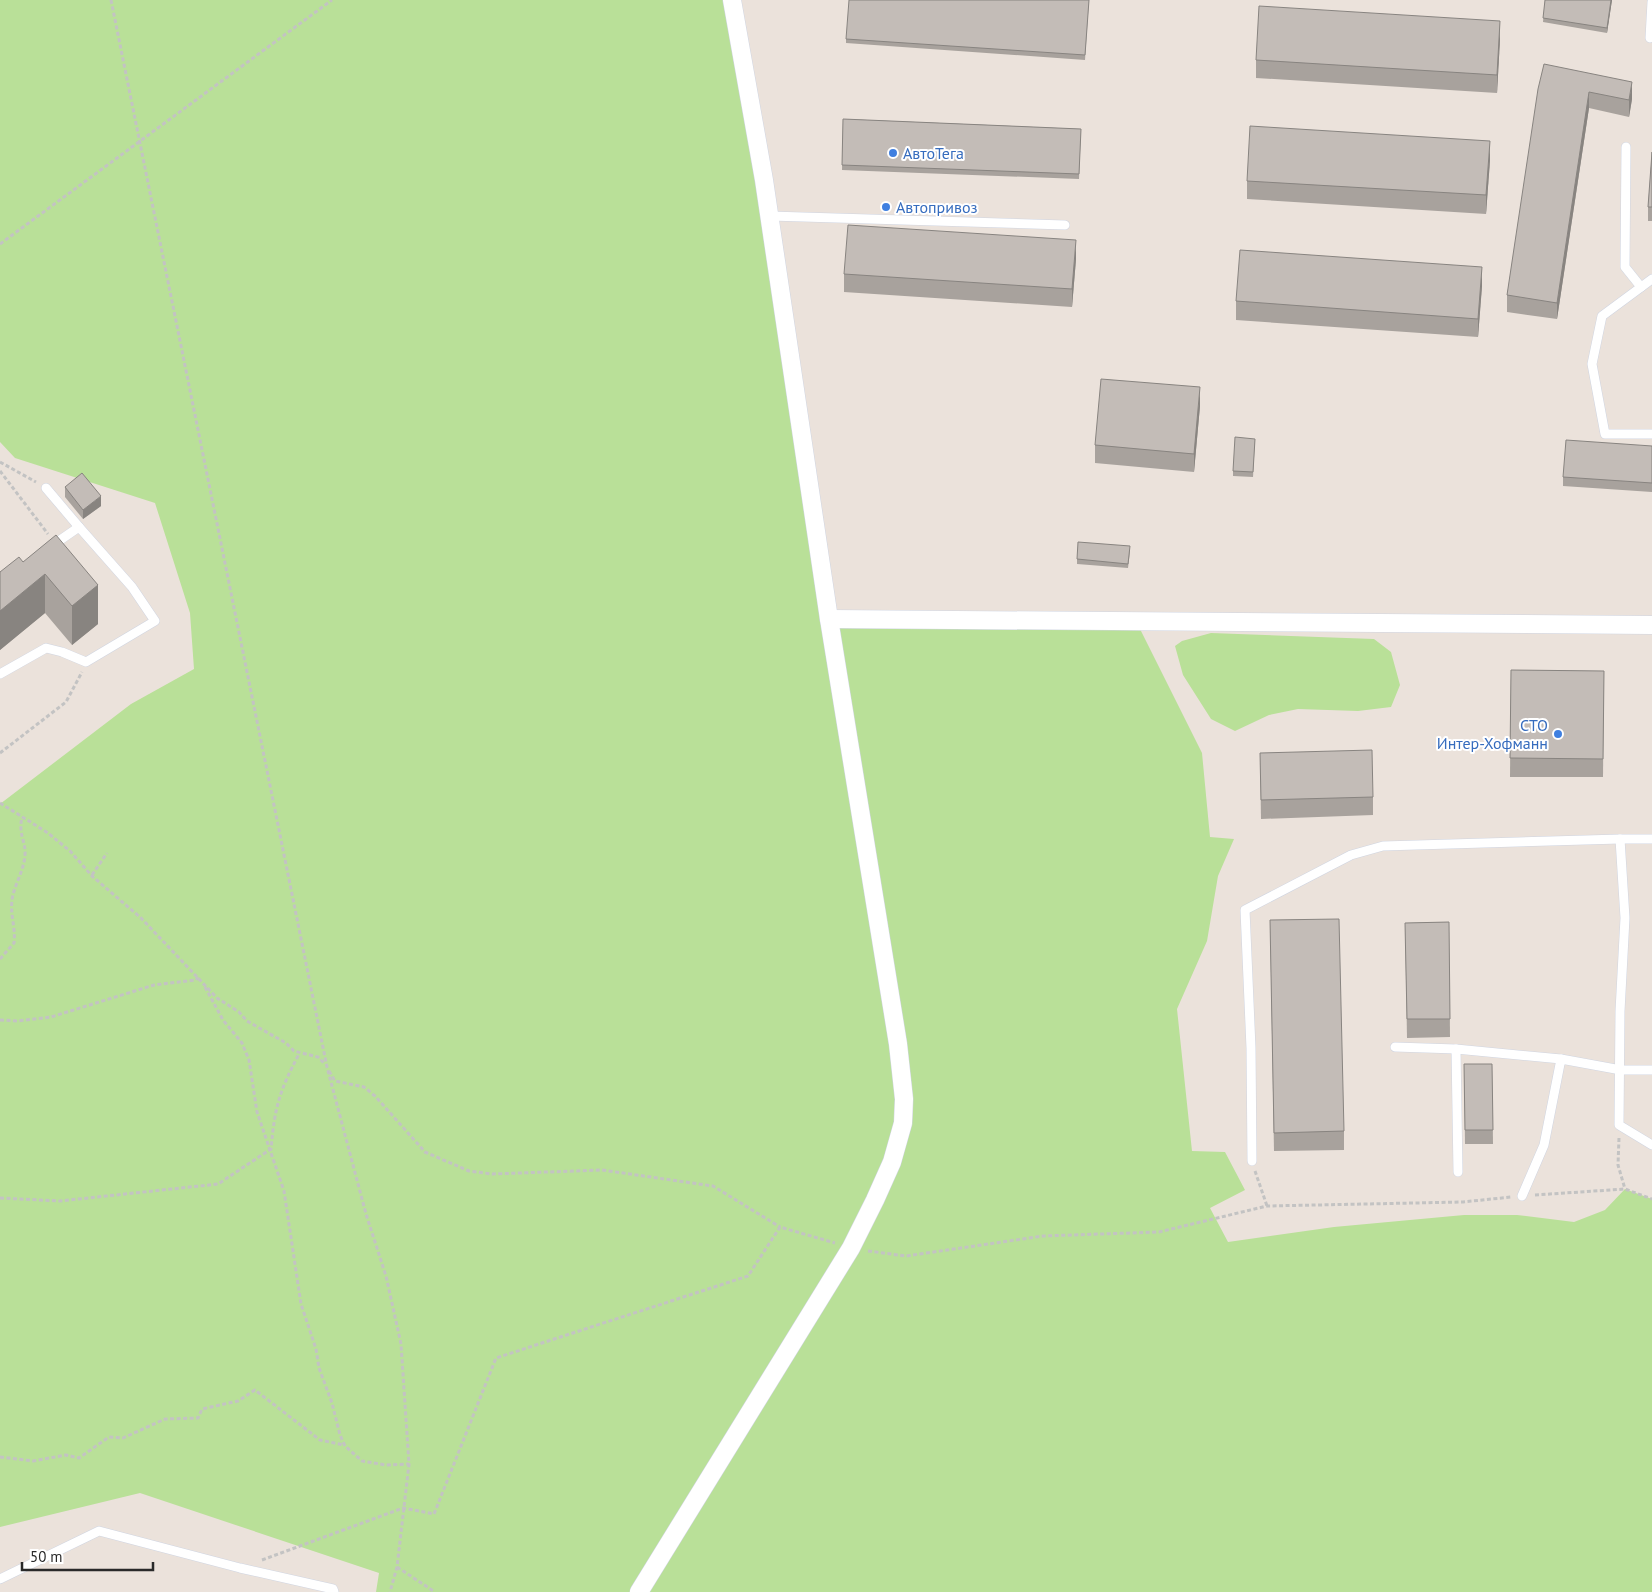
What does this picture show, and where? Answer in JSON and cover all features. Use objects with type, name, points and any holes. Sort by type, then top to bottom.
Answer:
[{"type":"street","points":[[639,1592],[851,1248],[892,1162],[903,1123],[904,1099],[898,1044],[829,618],[770,216],[732,0]]},
{"type":"street","points":[[829,618],[1652,625]]},
{"type":"lane","points":[[1650,38],[1652,2]]},
{"type":"lane","points":[[1626,147],[1625,267],[1641,287]]},
{"type":"lane","points":[[770,216],[1065,225]]},
{"type":"lane","points":[[1652,278],[1602,316],[1592,364],[1605,434],[1652,434]]},
{"type":"lane","points":[[0,674],[46,648],[62,652],[86,662],[155,621],[132,587],[46,488]]},
{"type":"lane","points":[[47,550],[79,527]]},
{"type":"lane","points":[[1252,1161],[1251,1048],[1245,910],[1351,855],[1383,846],[1620,838],[1652,839]]},
{"type":"lane","points":[[1620,838],[1625,918],[1620,1011],[1620,1125],[1652,1145]]},
{"type":"lane","points":[[1395,1047],[1561,1059],[1621,1070],[1652,1070]]},
{"type":"lane","points":[[1456,1050],[1458,1172]]},
{"type":"lane","points":[[1522,1196],[1544,1145],[1561,1059]]},
{"type":"lane","points":[[0,1579],[99,1531],[240,1568],[333,1589],[334,1592]]},
{"type":"path","points":[[111,0],[327,1067],[366,1214],[386,1276],[401,1344],[409,1464],[397,1567],[390,1592]]},
{"type":"path","points":[[0,244],[140,143],[332,0]]},
{"type":"path","points":[[0,462],[46,488]]},
{"type":"path","points":[[0,471],[55,544]]},
{"type":"path","points":[[0,753],[66,702],[75,688],[86,662]]},
{"type":"path","points":[[0,803],[2,808],[22,817],[48,833],[70,851],[92,876],[129,907],[217,998],[240,1012],[246,1020],[286,1043],[299,1054],[318,1057],[327,1067],[335,1081],[358,1085],[375,1096],[425,1152],[469,1171],[492,1174],[602,1170],[713,1186],[780,1227],[851,1248],[906,1256],[1043,1236],[1158,1232],[1267,1206],[1463,1202],[1625,1189],[1652,1199]]},
{"type":"path","points":[[0,959],[14,943],[15,926],[11,905],[14,888],[24,863],[25,852],[20,829],[22,817]]},
{"type":"path","points":[[92,876],[107,853]]},
{"type":"path","points":[[0,1020],[18,1021],[51,1017],[154,985],[196,980],[198,977]]},
{"type":"path","points":[[205,986],[223,1020],[242,1043],[251,1069],[257,1112],[284,1190],[301,1304],[316,1349],[319,1368],[332,1403],[336,1424],[345,1446],[362,1461],[386,1465],[409,1464]]},
{"type":"path","points":[[271,1149],[275,1107],[282,1086],[299,1054]]},
{"type":"path","points":[[1620,1125],[1618,1165],[1625,1189]]},
{"type":"path","points":[[0,1198],[60,1201],[218,1184],[271,1149]]},
{"type":"path","points":[[1252,1161],[1267,1206]]},
{"type":"path","points":[[240,1568],[403,1508],[434,1514],[496,1358],[748,1276],[780,1227]]},
{"type":"path","points":[[0,1456],[33,1461],[66,1455],[79,1458],[109,1437],[123,1438],[165,1419],[198,1418],[202,1409],[238,1401],[255,1390],[320,1440],[345,1446]]},
{"type":"path","points":[[397,1567],[435,1592]]},
{"type":"green space","points":[[0,0],[732,0],[829,618],[1136,621],[1202,753],[1210,837],[1234,839],[1218,876],[1207,941],[1177,1009],[1192,1151],[1225,1152],[1245,1190],[1210,1208],[1228,1242],[1334,1227],[1464,1215],[1517,1215],[1574,1222],[1605,1210],[1625,1189],[1652,1199],[1652,1592],[376,1592],[379,1573],[140,1493],[0,1527],[0,804],[131,704],[194,669],[190,613],[155,503],[15,458],[0,442]]},
{"type":"green space","points":[[1211,633],[1374,639],[1391,652],[1400,685],[1391,707],[1358,711],[1298,709],[1269,715],[1235,731],[1211,719],[1183,675],[1175,646],[1182,641]]},
{"type":"building","points":[[849,0],[1089,0],[1085,55],[846,39]]},
{"type":"building","points":[[1545,0],[1611,0],[1607,28],[1543,18]]},
{"type":"building","points":[[1259,6],[1500,21],[1497,75],[1256,60]]},
{"type":"building","points":[[1544,64],[1632,82],[1629,100],[1589,92],[1557,303],[1507,295],[1538,89]]},
{"type":"building","points":[[843,119],[1081,129],[1079,174],[842,165]]},
{"type":"building","points":[[1250,126],[1490,141],[1486,195],[1247,181]]},
{"type":"building","points":[[1652,152],[1652,207],[1648,207]]},
{"type":"building","points":[[848,225],[1076,240],[1072,289],[844,274]]},
{"type":"building","points":[[1240,250],[1482,267],[1478,319],[1236,301]]},
{"type":"building","points":[[1101,379],[1200,387],[1194,454],[1095,445]]},
{"type":"building","points":[[1235,437],[1255,439],[1253,472],[1233,471]]},
{"type":"building","points":[[1566,440],[1652,446],[1652,483],[1563,477]]},
{"type":"building","points":[[82,473],[101,496],[83,510],[65,487]]},
{"type":"building","points":[[56,535],[98,585],[72,606],[45,574],[0,611],[0,572],[19,557],[23,562]]},
{"type":"building","points":[[1078,542],[1130,546],[1128,564],[1077,559]]},
{"type":"building","points":[[1511,670],[1604,671],[1603,759],[1510,758]]},
{"type":"building","points":[[1372,750],[1373,797],[1261,800],[1260,753]]},
{"type":"building","points":[[1339,919],[1344,1131],[1274,1133],[1270,920]]},
{"type":"building","points":[[1449,922],[1450,1019],[1407,1019],[1405,923]]},
{"type":"building","points":[[1464,1064],[1492,1064],[1493,1130],[1465,1130]]},
{"type":"place","name":"АвтоТега","points":[[893,153]]},
{"type":"place","name":"Автопривоз","points":[[886,207]]},
{"type":"place","name":"СТО Интер-Хофманн","points":[[1558,734]]}]
